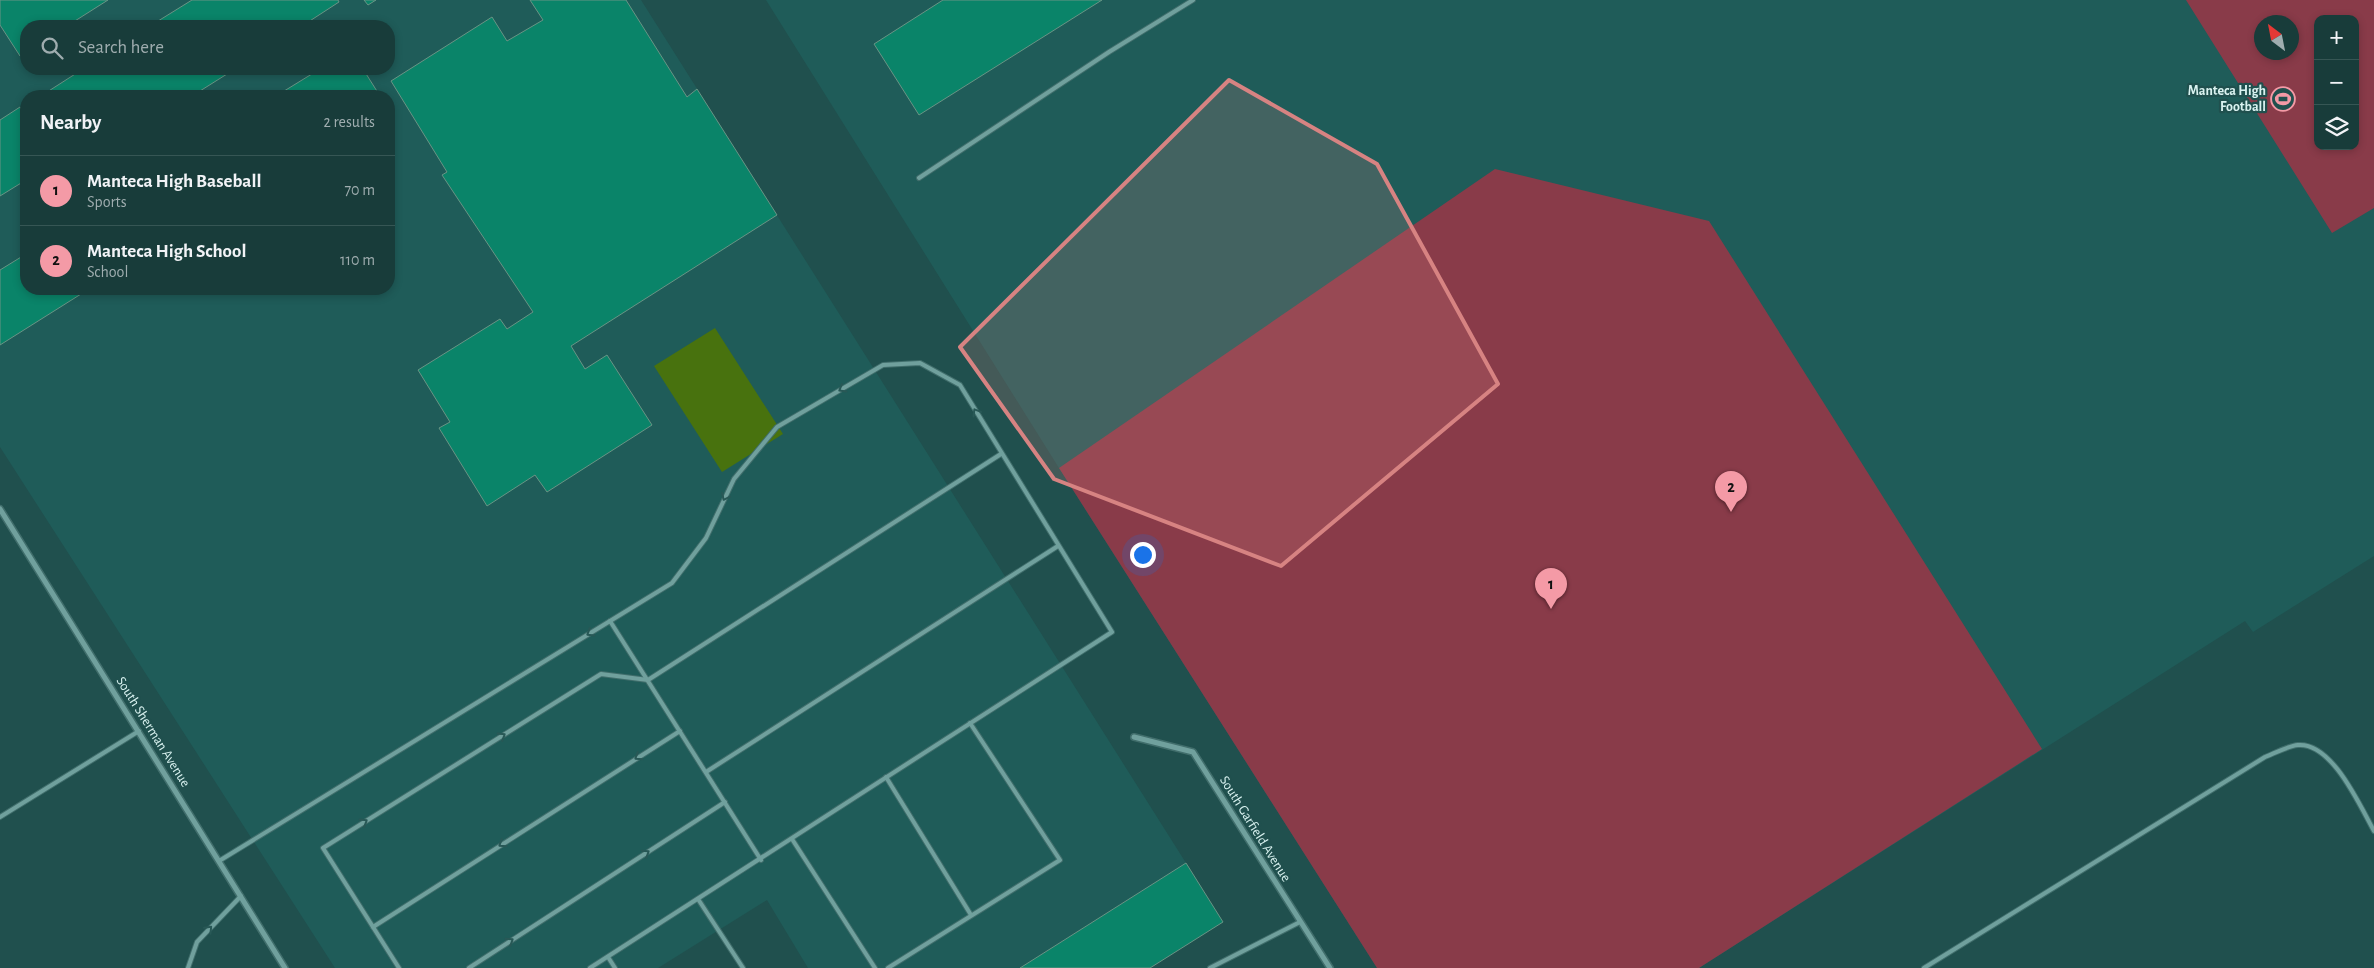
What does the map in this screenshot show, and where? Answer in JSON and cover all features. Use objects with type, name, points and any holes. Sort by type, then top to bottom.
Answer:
[{"type":"street","name":"South Sherman Avenue","points":[[0,509],[285,968]]},
{"type":"street","name":"South Garfield Avenue","points":[[1134,737],[1193,752],[1330,968]]},
{"type":"lane","points":[[919,178],[1109,52],[1193,0]]},
{"type":"lane","points":[[219,861],[672,583],[706,538],[734,478],[777,427],[884,365],[920,363],[960,385],[1112,632],[886,777],[761,860],[590,968]]},
{"type":"lane","points":[[400,968],[323,848],[601,674],[648,680],[1001,454]]},
{"type":"lane","points":[[706,772],[1058,546]]},
{"type":"lane","points":[[610,621],[761,860]]},
{"type":"lane","points":[[888,968],[1060,860],[970,723]]},
{"type":"lane","points":[[0,816],[139,731]]},
{"type":"lane","points":[[373,927],[680,731]]},
{"type":"lane","points":[[1924,968],[2265,757],[2299,745],[2324,753],[2338,769],[2374,831]]},
{"type":"lane","points":[[886,777],[971,916]]},
{"type":"lane","points":[[469,968],[725,802]]},
{"type":"lane","points":[[792,839],[875,968]]},
{"type":"lane","points":[[188,968],[197,942],[241,896]]},
{"type":"lane","points":[[698,900],[743,968]]},
{"type":"lane","points":[[1210,968],[1300,922]]},
{"type":"lane","points":[[608,957],[615,968]]},
{"type":"highlighted area","points":[[1229,80],[1377,164],[1498,384],[1281,566],[1054,479],[960,347]]},
{"type":"shaded area","points":[[0,0],[641,0],[1186,863],[1020,968],[808,968],[767,900],[658,968],[335,968],[0,447]]},
{"type":"shaded area","points":[[766,0],[2374,0],[2374,556],[2253,632],[2245,621],[1699,968],[1377,968],[1059,468]]},
{"type":"shaded area","name":"Manteca High Football","points":[[2186,0],[2374,0],[2374,208],[2332,233]]},
{"type":"shaded area","points":[[1495,169],[1709,221],[2042,749],[1699,968],[1377,968],[1059,468]]},
{"type":"shaded area","points":[[715,328],[783,434],[722,472],[654,366]]},
{"type":"building","points":[[0,0],[108,0],[76,20],[20,20],[20,56],[0,25]]},
{"type":"building","points":[[192,0],[338,0],[339,2],[311,20],[160,20]]},
{"type":"building","points":[[364,0],[376,0],[368,5]]},
{"type":"building","points":[[530,0],[626,0],[687,97],[697,89],[777,215],[571,346],[585,369],[607,355],[652,425],[547,492],[535,475],[487,506],[439,428],[450,422],[418,370],[500,319],[507,329],[533,312],[442,175],[447,172],[391,81],[492,17],[507,41],[543,20]]},
{"type":"building","points":[[943,0],[1102,0],[919,115],[874,44]]},
{"type":"building","points":[[74,75],[225,75],[202,90],[50,90]]},
{"type":"building","points":[[310,75],[367,75],[376,90],[286,90]]},
{"type":"building","points":[[20,107],[20,184],[0,196],[0,120]]},
{"type":"building","points":[[20,258],[20,295],[79,295],[0,345],[0,270]]},
{"type":"building","points":[[1186,863],[1223,922],[1150,968],[1020,968]]},
{"type":"place","name":"Manteca High Football","points":[[2283,99]]},
{"type":"place","name":"Manteca High School","points":[[1731,512]]},
{"type":"place","name":"Manteca High Baseball","points":[[1551,609]]}]
